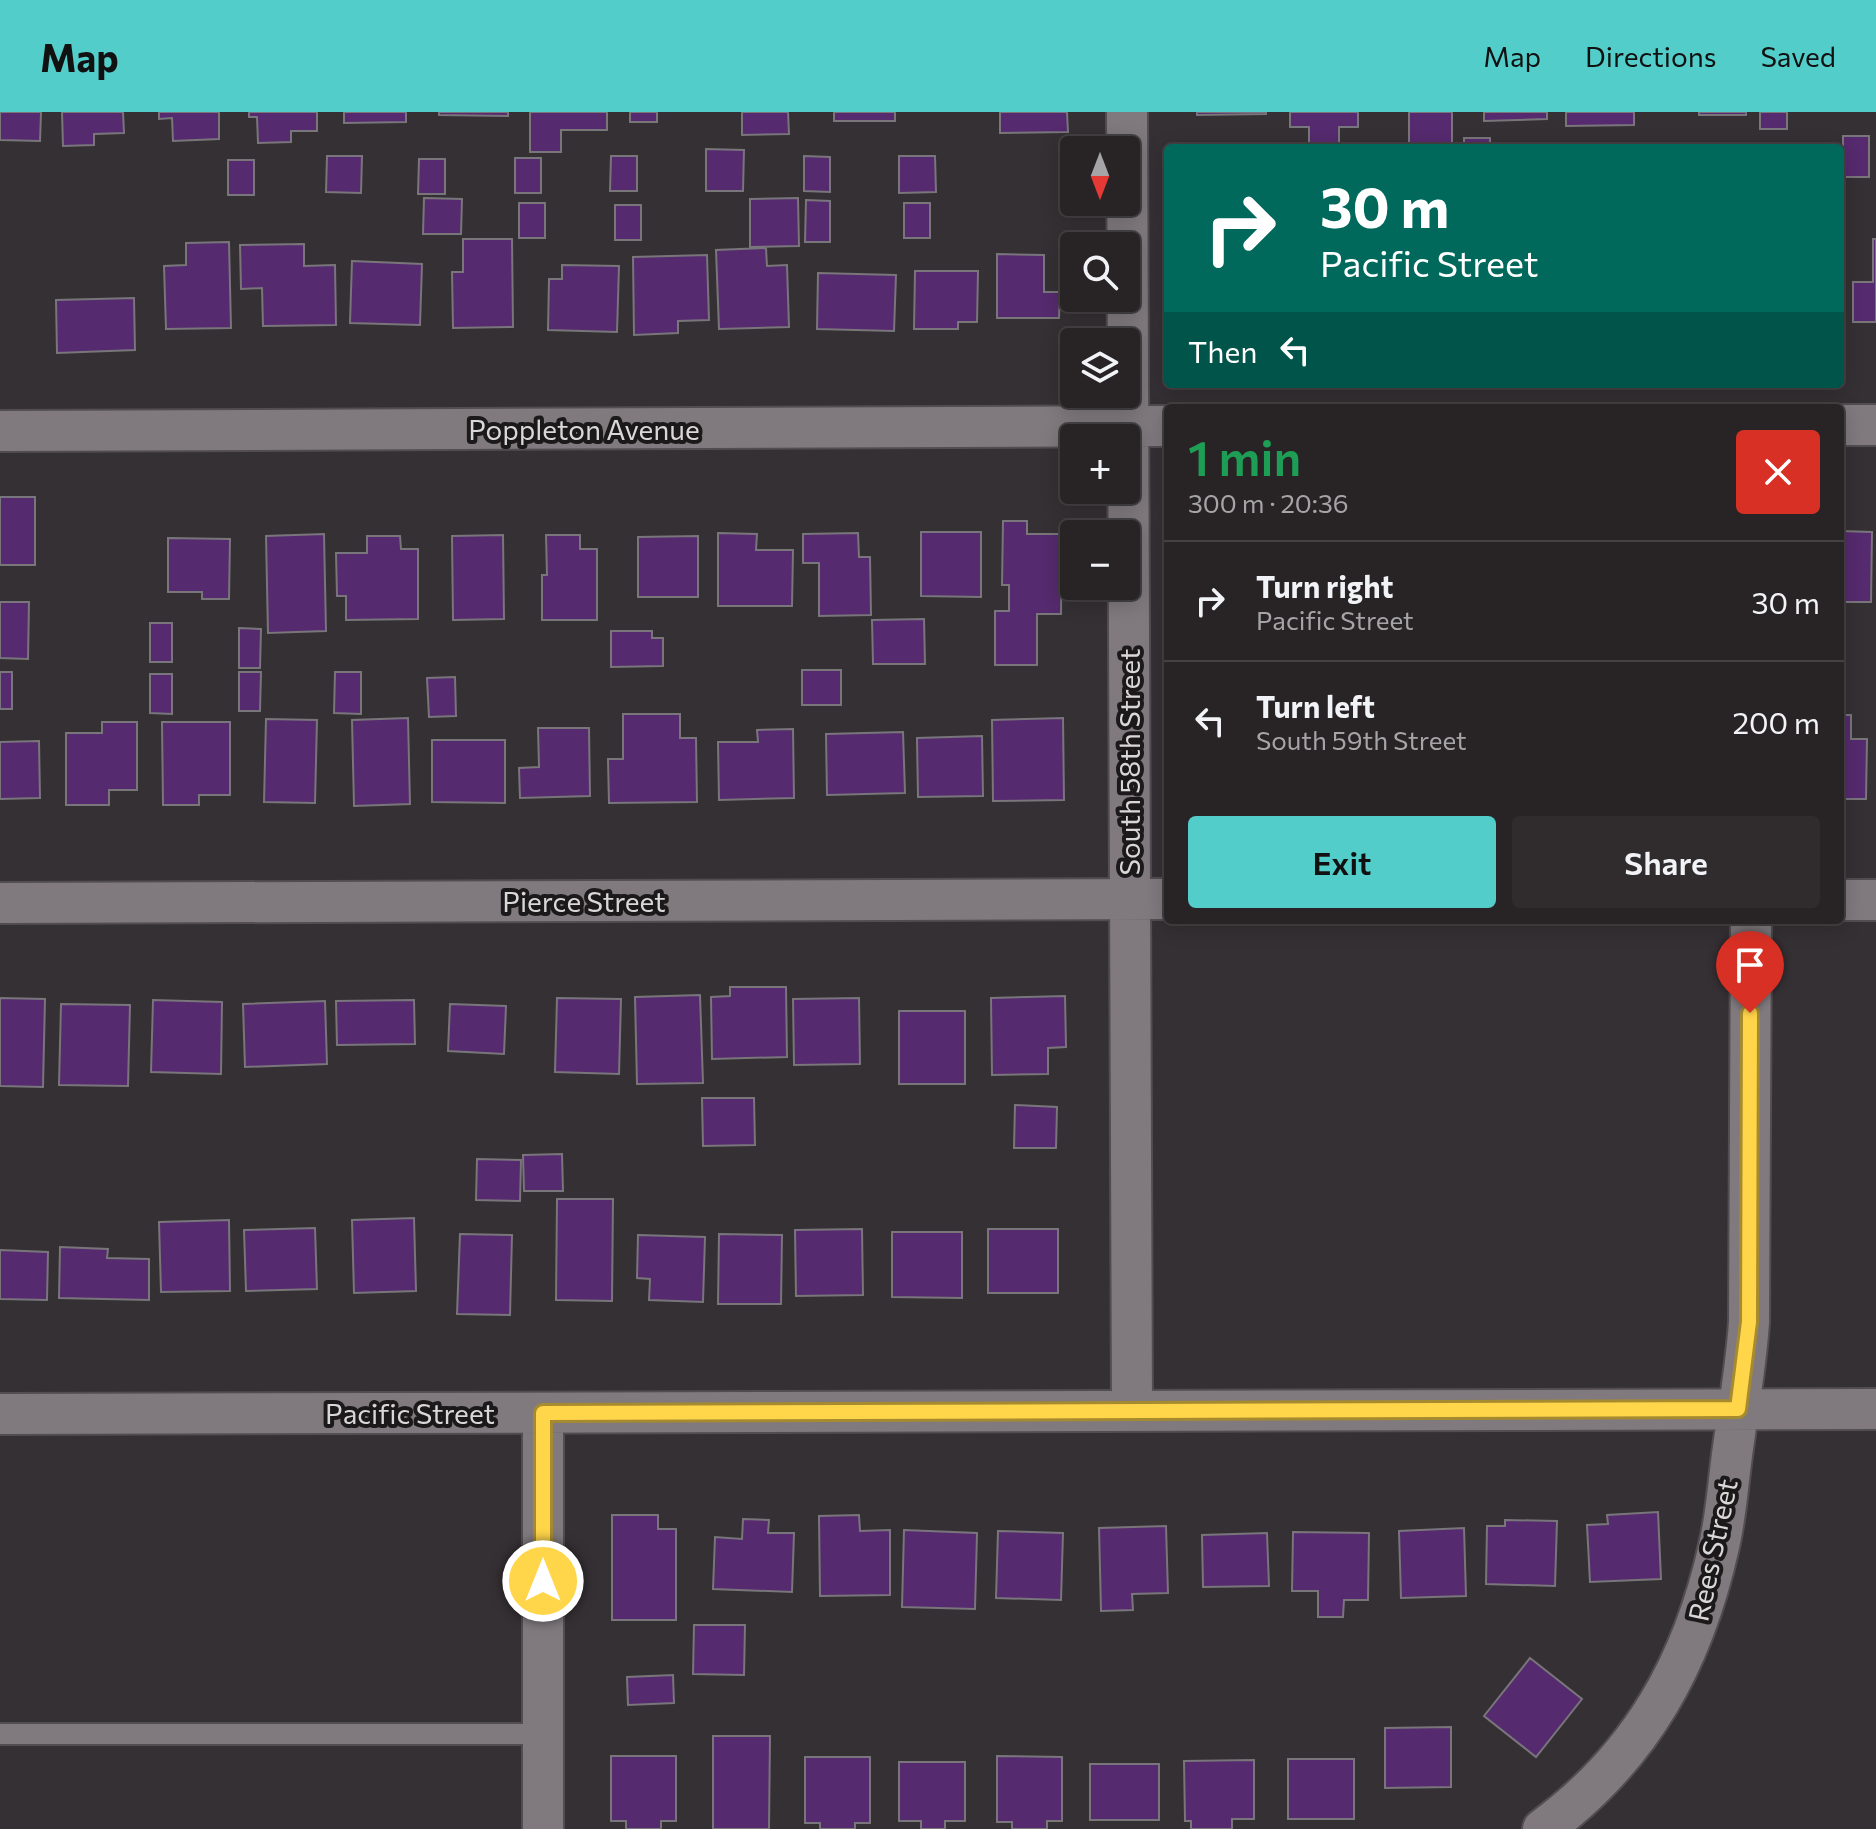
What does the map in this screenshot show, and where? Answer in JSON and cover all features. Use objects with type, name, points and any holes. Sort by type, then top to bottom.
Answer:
[{"type":"street","name":"South 58th Street","points":[[1127,112],[1129,424]]},
{"type":"street","points":[[1844,425],[1876,425]]},
{"type":"street","name":"Poppleton Avenue","points":[[0,431],[1060,426]]},
{"type":"street","name":"Poppleton Avenue","points":[[1140,426],[1164,426]]},
{"type":"street","name":"South 58th Street","points":[[1132,504],[1149,899],[1132,1411]]},
{"type":"street","name":"Pierce Street","points":[[0,903],[1149,899]]},
{"type":"street","points":[[1844,900],[1876,900]]},
{"type":"street","name":"Rees Street","points":[[1543,1829],[1594,1786],[1651,1719],[1692,1642],[1720,1543],[1749,1322],[1751,924]]},
{"type":"street","name":"Pacific Street","points":[[0,1414],[1876,1409]]},
{"type":"street","points":[[543,1413],[543,1829]]},
{"type":"lane","points":[[0,1734],[543,1734]]},
{"type":"building","points":[[0,112],[41,112],[40,141],[0,140]]},
{"type":"building","points":[[62,112],[123,112],[124,133],[94,134],[94,145],[63,146]]},
{"type":"building","points":[[159,112],[219,112],[219,139],[173,141],[172,118],[159,119]]},
{"type":"building","points":[[249,112],[317,112],[317,131],[291,131],[291,142],[258,143],[257,117],[249,117]]},
{"type":"building","points":[[344,112],[406,112],[406,122],[344,123]]},
{"type":"building","points":[[439,112],[508,112],[508,116],[439,115]]},
{"type":"building","points":[[530,112],[607,112],[607,130],[561,130],[561,152],[530,152]]},
{"type":"building","points":[[630,112],[657,112],[657,122],[630,122]]},
{"type":"building","points":[[742,112],[788,112],[789,134],[742,135]]},
{"type":"building","points":[[834,112],[895,112],[895,121],[834,121]]},
{"type":"building","points":[[1000,112],[1067,112],[1068,132],[1000,133]]},
{"type":"building","points":[[1197,112],[1266,112],[1266,114],[1197,115]]},
{"type":"building","points":[[1290,112],[1358,112],[1358,127],[1339,127],[1339,144],[1309,144],[1309,127],[1290,127]]},
{"type":"building","points":[[1409,112],[1452,112],[1452,144],[1409,144]]},
{"type":"building","points":[[1484,112],[1547,112],[1547,119],[1484,121]]},
{"type":"building","points":[[1566,112],[1634,112],[1634,125],[1566,126]]},
{"type":"building","points":[[1699,112],[1746,112],[1746,115],[1699,115]]},
{"type":"building","points":[[1760,112],[1787,112],[1787,129],[1760,129]]},
{"type":"building","points":[[1843,136],[1869,136],[1869,177],[1844,177]]},
{"type":"building","points":[[1464,138],[1490,138],[1490,144],[1464,144]]},
{"type":"building","points":[[706,149],[744,150],[743,191],[706,191]]},
{"type":"building","points":[[327,156],[362,156],[361,193],[326,192]]},
{"type":"building","points":[[611,156],[637,156],[637,191],[610,191]]},
{"type":"building","points":[[804,156],[830,157],[830,192],[804,191]]},
{"type":"building","points":[[899,156],[935,156],[936,192],[899,193]]},
{"type":"building","points":[[515,158],[541,158],[541,193],[515,193]]},
{"type":"building","points":[[419,159],[445,159],[445,194],[418,194]]},
{"type":"building","points":[[228,160],[254,160],[254,195],[228,195]]},
{"type":"building","points":[[424,198],[462,199],[461,234],[423,234]]},
{"type":"building","points":[[798,198],[799,246],[750,247],[750,199]]},
{"type":"building","points":[[806,200],[830,201],[830,242],[805,242]]},
{"type":"building","points":[[519,203],[545,203],[545,238],[519,238]]},
{"type":"building","points":[[904,203],[930,203],[930,238],[904,238]]},
{"type":"building","points":[[615,205],[641,205],[641,240],[615,240]]},
{"type":"building","points":[[463,239],[512,239],[513,327],[453,328],[452,272],[463,272]]},
{"type":"building","points":[[1873,239],[1876,239],[1876,322],[1853,322],[1853,282],[1873,282]]},
{"type":"building","points":[[229,242],[231,328],[166,329],[164,266],[186,265],[186,243]]},
{"type":"building","points":[[304,244],[304,266],[335,265],[336,325],[263,326],[262,288],[241,289],[240,245]]},
{"type":"building","points":[[766,248],[767,266],[787,265],[789,327],[719,329],[716,250]]},
{"type":"building","points":[[997,254],[1044,255],[1044,292],[1060,292],[1059,318],[997,318]]},
{"type":"building","points":[[707,255],[709,320],[678,321],[678,333],[634,335],[633,257]]},
{"type":"building","points":[[352,261],[422,264],[420,325],[350,323]]},
{"type":"building","points":[[562,265],[619,266],[617,332],[548,330],[549,279],[562,279]]},
{"type":"building","points":[[915,271],[978,271],[977,322],[958,322],[958,329],[914,329]]},
{"type":"building","points":[[818,273],[896,275],[894,331],[817,329]]},
{"type":"building","points":[[134,298],[135,350],[57,353],[56,300]]},
{"type":"building","points":[[0,497],[35,497],[35,565],[0,565]]},
{"type":"building","points":[[1003,521],[1027,521],[1027,534],[1060,534],[1061,614],[1037,614],[1037,665],[995,665],[995,611],[1009,611],[1009,585],[1002,585]]},
{"type":"building","points":[[1844,531],[1872,532],[1871,602],[1844,602]]},
{"type":"building","points":[[921,532],[981,532],[981,597],[921,596]]},
{"type":"building","points":[[718,533],[757,534],[756,550],[793,550],[792,606],[718,606]]},
{"type":"building","points":[[858,533],[859,557],[870,557],[871,615],[819,616],[819,563],[803,563],[803,534]]},
{"type":"building","points":[[324,534],[326,631],[268,633],[266,536]]},
{"type":"building","points":[[503,535],[504,619],[453,620],[452,536]]},
{"type":"building","points":[[546,535],[580,535],[580,549],[597,549],[597,620],[542,620],[542,575],[547,575]]},
{"type":"building","points":[[367,536],[400,536],[401,549],[418,549],[418,619],[346,620],[346,596],[337,596],[336,553],[367,553]]},
{"type":"building","points":[[698,536],[698,597],[638,597],[638,537]]},
{"type":"building","points":[[168,538],[230,539],[229,599],[202,599],[202,592],[168,592]]},
{"type":"building","points":[[0,602],[29,602],[28,659],[0,658]]},
{"type":"building","points":[[924,619],[925,664],[873,664],[872,620]]},
{"type":"building","points":[[150,623],[172,623],[172,662],[150,662]]},
{"type":"building","points":[[239,628],[261,629],[260,668],[239,668]]},
{"type":"building","points":[[611,631],[652,631],[652,638],[663,638],[663,666],[611,667]]},
{"type":"building","points":[[802,670],[841,670],[841,705],[802,705]]},
{"type":"building","points":[[0,672],[12,672],[12,709],[0,709]]},
{"type":"building","points":[[239,672],[261,672],[260,711],[239,711]]},
{"type":"building","points":[[335,672],[361,672],[361,714],[334,713]]},
{"type":"building","points":[[150,674],[172,674],[172,714],[150,713]]},
{"type":"building","points":[[455,677],[456,716],[429,717],[427,678]]},
{"type":"building","points":[[623,714],[680,714],[680,738],[696,738],[697,802],[609,803],[608,759],[623,759]]},
{"type":"building","points":[[1844,715],[1851,715],[1851,739],[1867,739],[1866,799],[1844,799]]},
{"type":"building","points":[[408,718],[410,804],[354,806],[352,720]]},
{"type":"building","points":[[1063,718],[1064,800],[993,801],[992,720]]},
{"type":"building","points":[[266,719],[317,720],[315,803],[264,802]]},
{"type":"building","points":[[102,722],[137,722],[137,790],[109,790],[109,805],[66,805],[66,733],[102,733]]},
{"type":"building","points":[[162,722],[230,722],[230,795],[199,795],[199,805],[163,805]]},
{"type":"building","points":[[538,728],[589,728],[590,796],[520,798],[519,768],[539,767]]},
{"type":"building","points":[[793,729],[794,798],[719,800],[718,742],[758,742],[757,730]]},
{"type":"building","points":[[903,732],[905,793],[827,795],[826,734]]},
{"type":"building","points":[[982,736],[983,796],[918,797],[917,738]]},
{"type":"building","points":[[432,740],[505,740],[505,803],[432,802]]},
{"type":"building","points":[[39,741],[40,798],[0,799],[0,742]]},
{"type":"building","points":[[730,987],[786,987],[787,1057],[712,1059],[711,997],[730,996]]},
{"type":"building","points":[[700,995],[703,1083],[637,1084],[635,997]]},
{"type":"building","points":[[1065,996],[1066,1047],[1048,1048],[1048,1074],[992,1075],[991,998]]},
{"type":"building","points":[[0,998],[45,999],[43,1087],[0,1086]]},
{"type":"building","points":[[557,998],[621,999],[619,1074],[555,1072]]},
{"type":"building","points":[[859,998],[860,1064],[794,1065],[793,999]]},
{"type":"building","points":[[153,1000],[222,1002],[221,1074],[151,1072]]},
{"type":"building","points":[[414,1000],[415,1044],[337,1045],[336,1001]]},
{"type":"building","points":[[325,1001],[327,1064],[245,1067],[243,1004]]},
{"type":"building","points":[[61,1004],[130,1005],[128,1086],[59,1085]]},
{"type":"building","points":[[450,1004],[506,1006],[504,1054],[448,1051]]},
{"type":"building","points":[[899,1011],[965,1011],[965,1084],[899,1084]]},
{"type":"building","points":[[702,1098],[754,1098],[755,1145],[703,1146]]},
{"type":"building","points":[[1015,1105],[1057,1107],[1056,1148],[1014,1148]]},
{"type":"building","points":[[562,1154],[563,1191],[524,1191],[523,1155]]},
{"type":"building","points":[[477,1159],[521,1160],[520,1201],[476,1200]]},
{"type":"building","points":[[557,1199],[613,1199],[612,1301],[556,1300]]},
{"type":"building","points":[[414,1218],[416,1291],[354,1293],[352,1220]]},
{"type":"building","points":[[229,1220],[230,1291],[161,1292],[159,1222]]},
{"type":"building","points":[[315,1228],[317,1289],[246,1291],[244,1230]]},
{"type":"building","points":[[862,1229],[863,1295],[796,1296],[795,1230]]},
{"type":"building","points":[[988,1229],[1058,1229],[1058,1293],[988,1293]]},
{"type":"building","points":[[892,1232],[962,1232],[962,1298],[892,1297]]},
{"type":"building","points":[[460,1234],[512,1235],[510,1315],[457,1314]]},
{"type":"building","points":[[719,1234],[782,1235],[781,1304],[718,1304]]},
{"type":"building","points":[[638,1235],[705,1237],[703,1302],[649,1300],[650,1279],[637,1278]]},
{"type":"building","points":[[60,1247],[108,1249],[107,1258],[149,1259],[149,1300],[59,1298]]},
{"type":"building","points":[[0,1250],[48,1252],[47,1300],[0,1299]]},
{"type":"building","points":[[1658,1512],[1661,1579],[1590,1582],[1587,1525],[1608,1524],[1607,1515]]},
{"type":"building","points":[[612,1515],[658,1515],[658,1529],[676,1529],[676,1620],[612,1620]]},
{"type":"building","points":[[859,1515],[860,1531],[890,1530],[890,1595],[820,1596],[819,1516]]},
{"type":"building","points":[[743,1519],[769,1520],[768,1533],[794,1533],[792,1592],[713,1589],[715,1537],[742,1539]]},
{"type":"building","points":[[1505,1520],[1557,1521],[1555,1586],[1486,1584],[1487,1526],[1505,1526]]},
{"type":"building","points":[[1166,1526],[1168,1593],[1132,1594],[1133,1610],[1101,1611],[1099,1528]]},
{"type":"building","points":[[1464,1528],[1466,1596],[1401,1598],[1399,1531]]},
{"type":"building","points":[[904,1530],[977,1533],[975,1609],[902,1607]]},
{"type":"building","points":[[998,1531],[1063,1533],[1061,1600],[996,1598]]},
{"type":"building","points":[[1293,1532],[1369,1533],[1368,1600],[1344,1600],[1343,1617],[1318,1617],[1318,1591],[1292,1591]]},
{"type":"building","points":[[1267,1533],[1269,1586],[1203,1587],[1202,1535]]},
{"type":"building","points":[[694,1625],[745,1625],[744,1675],[693,1674]]},
{"type":"building","points":[[1530,1658],[1582,1699],[1536,1757],[1484,1716]]},
{"type":"building","points":[[673,1675],[674,1703],[628,1705],[627,1677]]},
{"type":"building","points":[[1451,1727],[1451,1787],[1385,1788],[1385,1728]]},
{"type":"building","points":[[713,1736],[770,1736],[769,1829],[713,1829]]},
{"type":"building","points":[[611,1756],[676,1756],[676,1821],[661,1821],[661,1829],[626,1829],[626,1821],[611,1821]]},
{"type":"building","points":[[997,1756],[1062,1757],[1062,1821],[1047,1821],[1047,1829],[1012,1829],[1012,1822],[997,1822]]},
{"type":"building","points":[[805,1757],[870,1757],[870,1823],[855,1823],[855,1829],[820,1829],[820,1823],[805,1823]]},
{"type":"building","points":[[1288,1759],[1354,1759],[1354,1819],[1288,1819]]},
{"type":"building","points":[[1254,1760],[1254,1819],[1232,1819],[1232,1829],[1191,1829],[1191,1821],[1185,1821],[1184,1761]]},
{"type":"building","points":[[899,1762],[965,1762],[965,1821],[945,1821],[945,1829],[921,1829],[921,1821],[899,1821]]},
{"type":"building","points":[[1090,1764],[1159,1764],[1159,1820],[1090,1820]]},
{"type":"route","points":[[543,1581],[543,1413],[1738,1409],[1749,1322],[1750,1013]]}]
